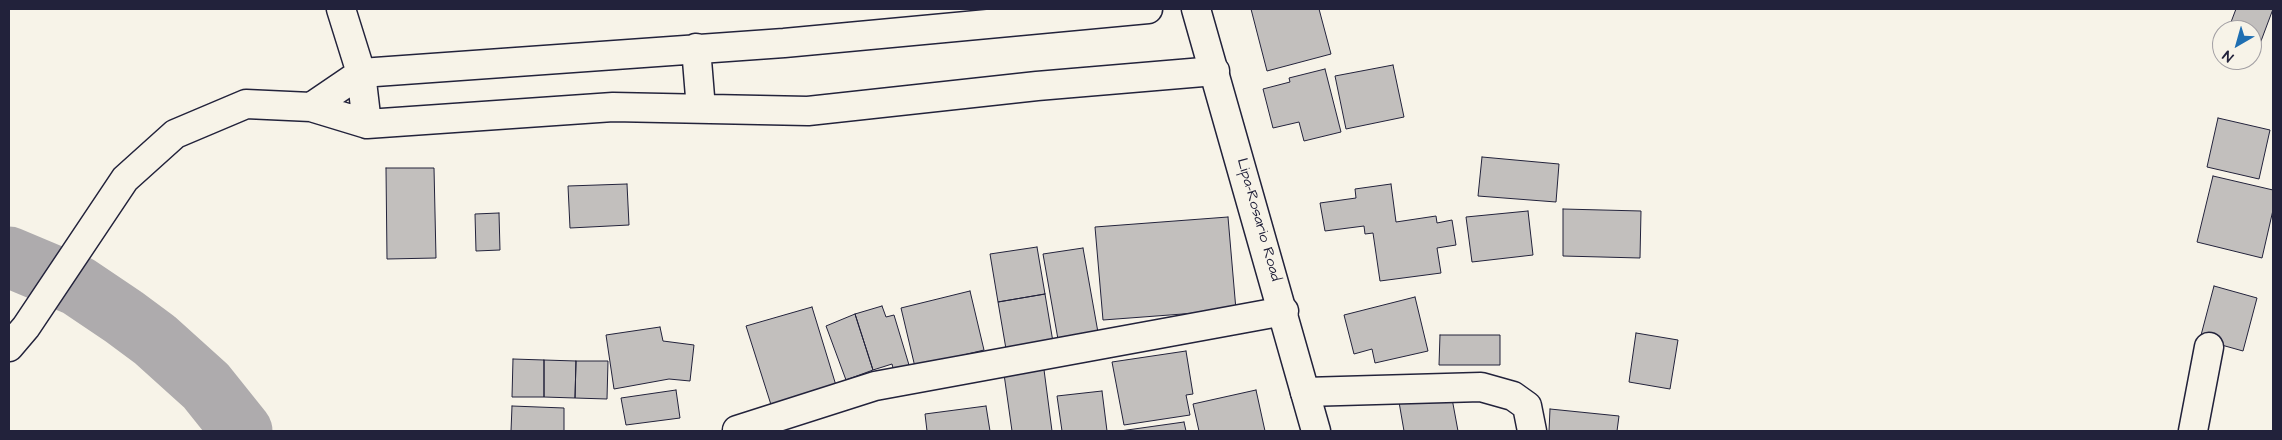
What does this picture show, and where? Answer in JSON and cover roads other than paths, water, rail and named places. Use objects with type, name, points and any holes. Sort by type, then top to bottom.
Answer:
[{"type":"street","points":[[341,9],[361,74],[367,124]]},
{"type":"street","points":[[311,107],[361,74],[784,42],[1148,9]]},
{"type":"street","name":"Lipa-Rosario Road","points":[[1196,9],[1284,311],[1316,431]]},
{"type":"street","points":[[696,48],[701,109]]},
{"type":"street","points":[[9,347],[26,326],[125,179],[175,134],[246,104],[311,107],[367,124],[613,107],[808,111],[1037,86],[1215,71]]},
{"type":"street","points":[[737,430],[875,386],[1284,311]]},
{"type":"street","points":[[2193,431],[2209,347]]},
{"type":"street","points":[[1305,392],[1481,387],[1513,396],[1527,406],[1532,431]]},
{"type":"waterway","points":[[9,257],[78,286],[155,340],[206,386],[242,431]]}]
